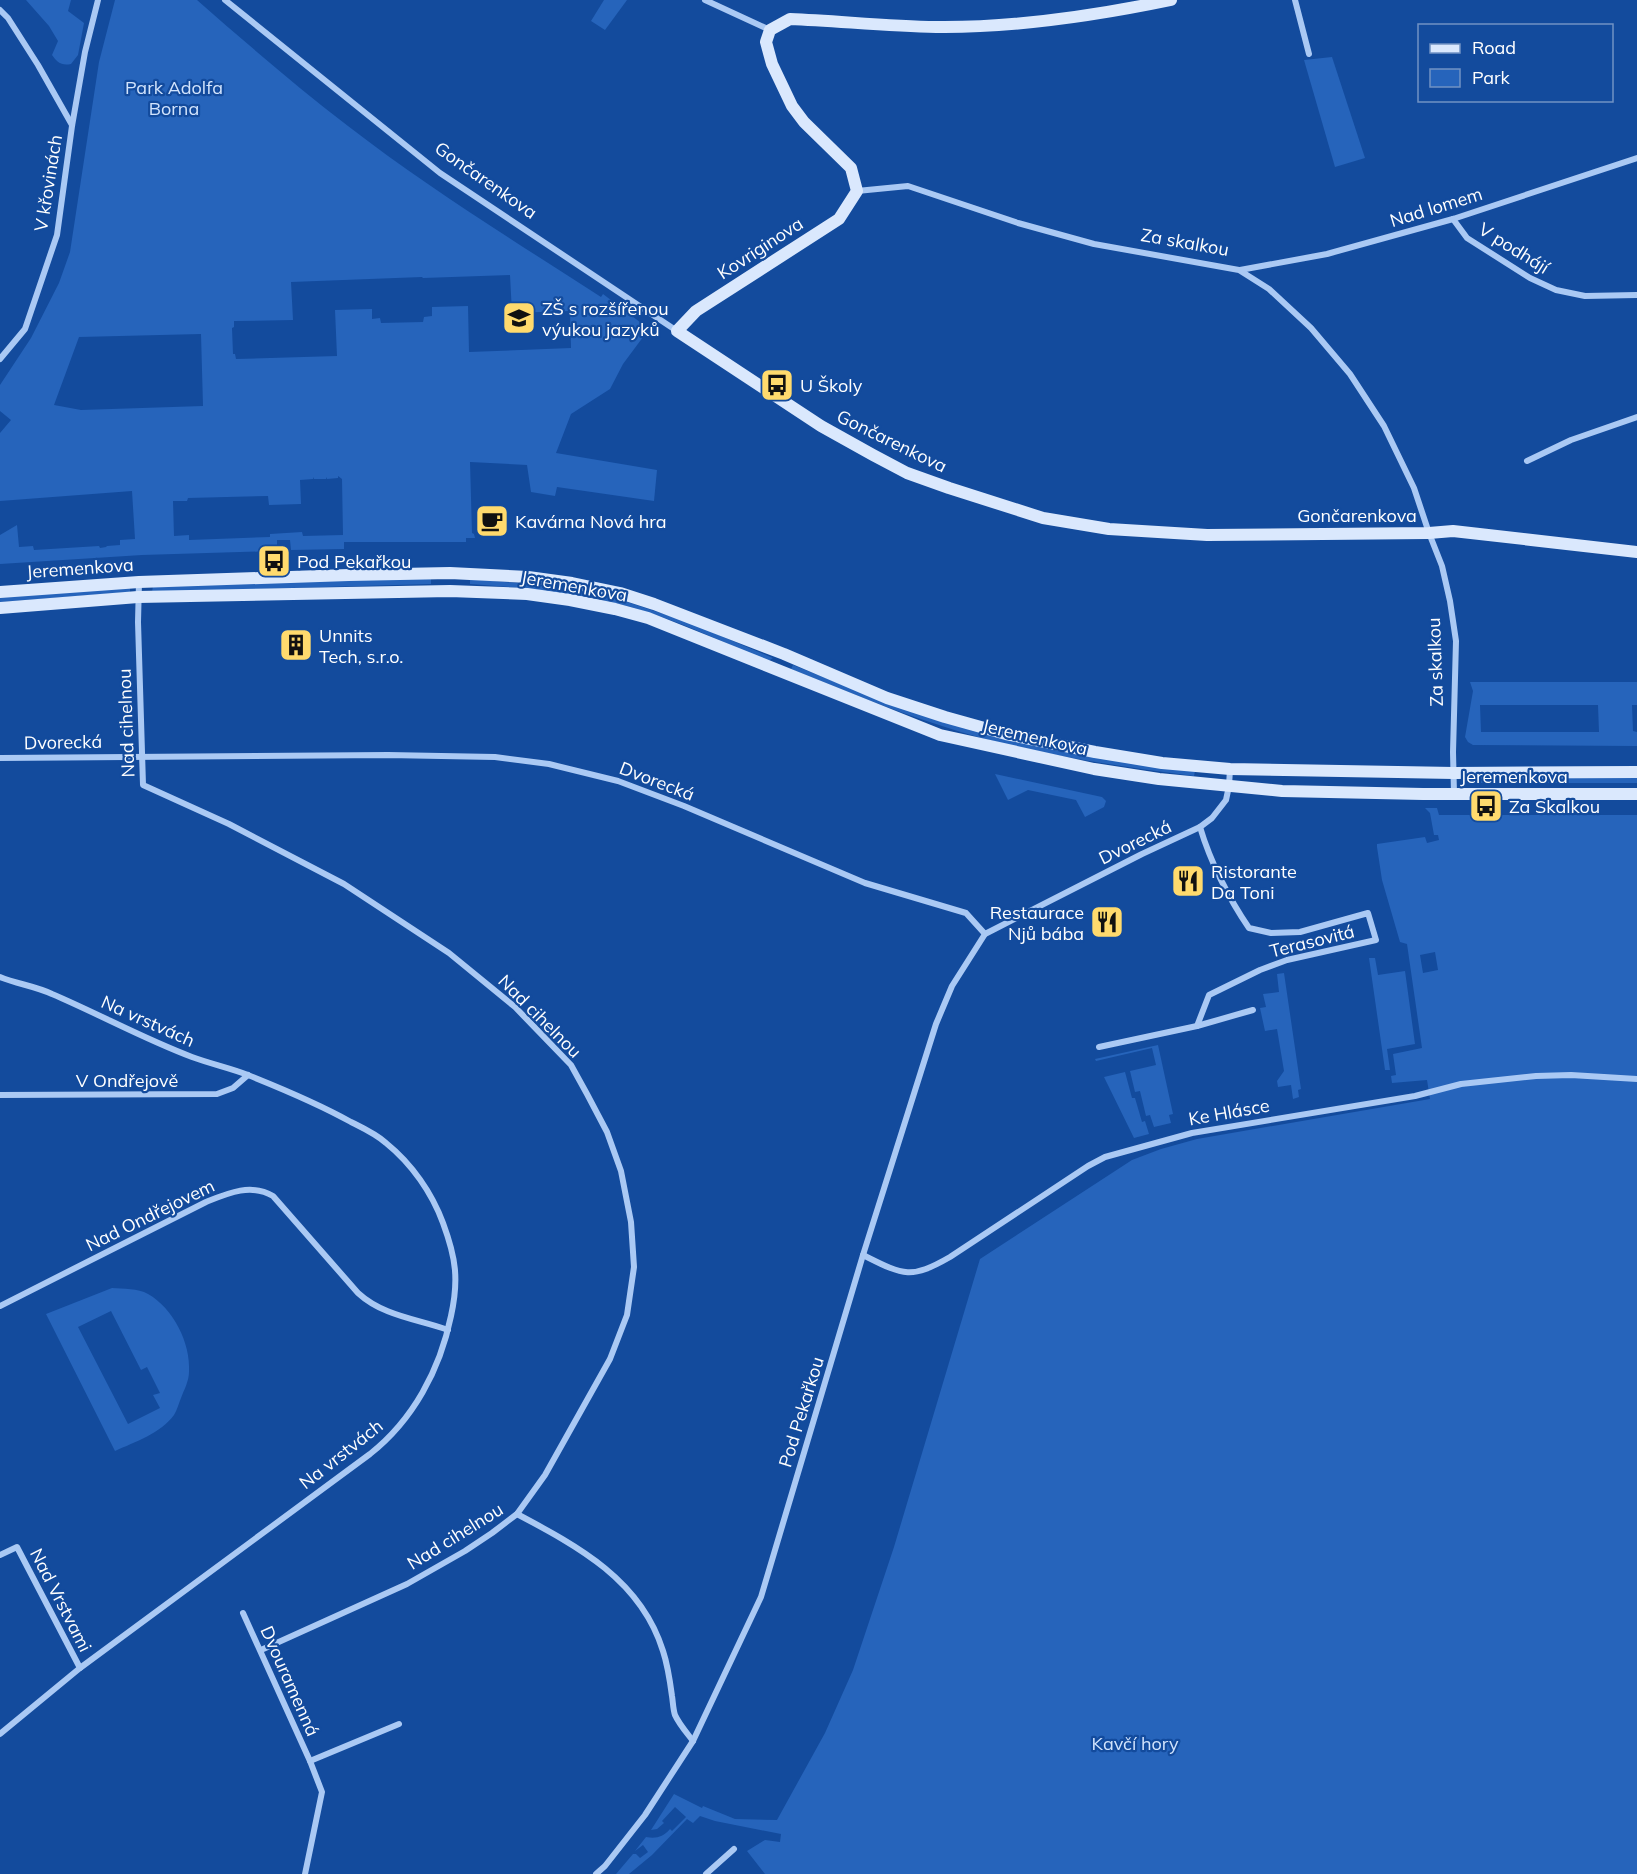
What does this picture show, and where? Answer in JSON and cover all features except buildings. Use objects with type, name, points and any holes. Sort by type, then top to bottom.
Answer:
[{"type":"street","name":"V křovinách","points":[[1,357],[25,329],[57,235],[72,126],[85,52],[98,0]]},
{"type":"street","name":"Gončarenkova","points":[[225,0],[440,173],[821,426],[907,472],[1043,518],[1108,529],[1207,535],[1452,531],[1637,552]]},
{"type":"street","points":[[705,0],[770,30]]},
{"type":"street","points":[[857,190],[851,168],[804,122],[792,106],[772,64],[766,42],[770,30],[790,19],[936,27],[1022,24],[1171,0]]},
{"type":"street","points":[[1295,0],[1309,54]]},
{"type":"street","points":[[0,9],[38,65],[72,126]]},
{"type":"street","name":"Nad lomem","points":[[1239,270],[1327,254],[1453,219],[1637,158]]},
{"type":"street","name":"Za skalkou","points":[[857,190],[908,186],[1018,223],[1094,243],[1239,270],[1269,289],[1311,328],[1350,374],[1384,426],[1414,488],[1442,566],[1456,641],[1454,794]]},
{"type":"street","name":"Kovriginova","points":[[677,331],[696,311],[839,219],[857,190]]},
{"type":"street","name":"V podhájí","points":[[1453,219],[1467,238],[1530,278],[1556,290],[1585,296],[1637,295]]},
{"type":"street","points":[[1527,461],[1571,440],[1637,417]]},
{"type":"street","points":[[450,573],[450,591]]},
{"type":"street","name":"Jeremenkova","points":[[0,592],[139,582],[450,573],[528,578],[573,583],[620,593],[784,654],[887,698],[1006,734],[1095,752],[1162,763],[1230,769],[1454,773],[1637,772]]},
{"type":"street","points":[[138,597],[139,582]]},
{"type":"street","name":"Jeremenkova","points":[[0,608],[138,597],[450,591],[526,594],[615,609],[648,618],[940,735],[1094,769],[1159,779],[1282,791],[1637,794]]},
{"type":"street","name":"Nad cihelnou","points":[[138,597],[143,785],[230,824],[344,884],[449,953],[515,1007],[571,1065],[607,1132],[621,1171],[631,1222],[634,1267],[627,1315],[610,1359],[546,1476],[517,1514],[465,1551],[407,1584],[261,1650]]},
{"type":"street","name":"Dvorecká","points":[[0,758],[388,755],[495,757],[549,764],[618,781],[684,806],[865,883],[966,913],[985,934],[1200,827],[1220,809],[1226,800],[1229,786]]},
{"type":"street","points":[[1229,786],[1230,769]]},
{"type":"street","name":"Terasovitá","points":[[1197,1026],[1209,995],[1260,970],[1287,960],[1376,940],[1368,913],[1300,932],[1271,933],[1249,928],[1238,913],[1205,844],[1200,827]]},
{"type":"street","name":"Pod Pekařkou","points":[[596,1874],[605,1866],[645,1815],[693,1741],[760,1597],[863,1255],[936,1024],[952,986],[985,934]]},
{"type":"street","name":"Na vrstvách","points":[[0,978],[49,992],[159,1043],[248,1075],[324,1108],[374,1134],[395,1151],[429,1193],[440,1216],[454,1259],[456,1288],[448,1330],[430,1378],[417,1403],[384,1443],[80,1668],[0,1734]]},
{"type":"street","points":[[1099,1047],[1197,1026],[1253,1010]]},
{"type":"street","name":"V Ondřejově","points":[[0,1095],[217,1094],[233,1088],[248,1075]]},
{"type":"street","name":"Ke Hlásce","points":[[863,1255],[891,1270],[914,1273],[927,1270],[1105,1157],[1192,1133],[1416,1096],[1461,1084],[1571,1075],[1637,1079]]},
{"type":"street","name":"Nad Ondřejovem","points":[[0,1306],[206,1202],[247,1189],[258,1190],[273,1196],[358,1293],[370,1303],[392,1314],[448,1330]]},
{"type":"street","points":[[517,1514],[577,1546],[616,1578],[646,1612],[663,1652],[675,1714],[693,1741]]},
{"type":"street","name":"Nad Vrstvami","points":[[0,1555],[17,1547],[80,1668]]},
{"type":"street","name":"Dvouramenná","points":[[243,1613],[322,1792],[305,1874]]},
{"type":"street","name":"Dvouramenná","points":[[310,1761],[399,1724]]},
{"type":"street","points":[[706,1874],[734,1849]]},
{"type":"green space","points":[[26,0],[71,0],[68,11],[84,23],[78,55],[71,64],[60,63],[52,55],[58,41],[49,26]]},
{"type":"green space","name":"Park Adolfa Borna","points":[[115,0],[197,0],[290,80],[378,149],[441,193],[601,297],[603,294],[649,329],[623,364],[610,389],[571,414],[556,453],[657,470],[654,501],[557,487],[555,496],[531,492],[527,465],[470,462],[472,533],[475,538],[466,538],[466,542],[344,542],[344,549],[291,550],[290,540],[277,540],[277,551],[142,555],[0,564],[0,535],[17,525],[19,547],[33,546],[34,550],[99,546],[100,548],[120,545],[120,540],[135,539],[132,491],[0,501],[0,433],[11,420],[0,411],[0,385],[31,338],[59,283],[70,252],[99,62]],"holes":[[[510,275],[512,313],[570,311],[571,348],[469,352],[468,306],[432,307],[432,316],[424,317],[423,322],[381,323],[380,318],[372,319],[372,309],[335,310],[337,356],[236,359],[233,354],[234,321],[293,320],[291,282]],[[201,334],[203,406],[81,410],[54,405],[79,337]],[[338,476],[342,479],[343,535],[303,536],[302,532],[270,534],[270,537],[189,540],[189,535],[174,536],[173,501],[187,501],[188,498],[268,496],[269,505],[301,504],[300,480],[314,477],[314,479],[338,478]]]},
{"type":"green space","points":[[604,0],[627,0],[605,30],[591,21]]},
{"type":"green space","points":[[1332,57],[1365,158],[1335,167],[1304,60]]},
{"type":"green space","points":[[431,578],[431,584],[152,592],[153,586]]},
{"type":"green space","points":[[470,579],[572,588],[618,599],[688,622],[773,658],[768,661],[680,624],[628,606],[561,593],[470,584]]},
{"type":"green space","points":[[130,588],[130,592],[0,602],[0,597]]},
{"type":"green space","points":[[793,665],[885,702],[1195,771],[1194,776],[1066,757],[1004,744],[923,720],[866,699],[791,669]]},
{"type":"green space","points":[[1470,682],[1637,682],[1637,705],[1632,705],[1633,731],[1637,732],[1637,746],[1473,745],[1465,737],[1473,691]],"holes":[[[1480,705],[1598,705],[1599,732],[1481,732]]]},
{"type":"green space","points":[[995,774],[1102,797],[1106,801],[1104,807],[1085,817],[1076,800],[1028,790],[1008,800]]},
{"type":"green space","points":[[1475,778],[1637,778],[1637,783],[1475,783]]},
{"type":"green space","name":"Kavčí hory","points":[[1425,808],[1437,808],[1439,815],[1637,815],[1637,1874],[765,1874],[747,1851],[765,1840],[780,1842],[781,1834],[700,1816],[693,1823],[687,1819],[652,1855],[629,1874],[616,1874],[633,1854],[640,1858],[648,1852],[643,1845],[635,1851],[646,1837],[662,1836],[670,1829],[672,1831],[686,1817],[675,1807],[662,1821],[664,1823],[657,1829],[651,1830],[674,1794],[702,1808],[703,1806],[735,1819],[777,1820],[825,1733],[853,1670],[894,1547],[980,1259],[1132,1160],[1161,1149],[1197,1139],[1430,1099],[1427,1080],[1392,1083],[1391,1076],[1396,1075],[1393,1054],[1422,1048],[1407,944],[1400,942],[1382,880],[1377,844],[1425,837],[1427,843],[1439,840],[1438,835],[1434,835],[1430,813]],"holes":[[[1435,952],[1438,970],[1423,973],[1420,955]]]},
{"type":"green space","points":[[1369,958],[1375,958],[1378,975],[1405,971],[1415,1044],[1387,1049],[1390,1070],[1385,1070]]},
{"type":"green space","points":[[1284,973],[1301,1089],[1298,1090],[1299,1097],[1293,1099],[1291,1085],[1278,1087],[1277,1081],[1284,1071],[1277,1029],[1265,1031],[1260,1008],[1266,1007],[1263,994],[1279,992],[1277,974]]},
{"type":"green space","points":[[1158,1045],[1173,1114],[1169,1115],[1171,1123],[1154,1127],[1150,1115],[1146,1116],[1140,1091],[1135,1092],[1130,1071],[1156,1065],[1152,1048],[1096,1061],[1095,1059]]},
{"type":"green space","points":[[1125,1072],[1132,1098],[1135,1098],[1142,1122],[1145,1121],[1149,1134],[1134,1138],[1104,1077]]},
{"type":"green space","points":[[112,1288],[140,1291],[157,1300],[179,1327],[189,1361],[189,1375],[174,1415],[155,1432],[115,1451],[46,1314]],"holes":[[[111,1311],[141,1370],[147,1367],[160,1393],[153,1395],[160,1408],[128,1424],[78,1327]]]},
{"type":"place","name":"ZŠ s rozšířenou výukou jazyků","points":[[519,318]]},
{"type":"place","name":"U Školy","points":[[777,385]]},
{"type":"place","name":"Kavárna Nová hra","points":[[492,521]]},
{"type":"place","name":"Pod Pekařkou","points":[[274,561]]},
{"type":"place","name":"Unnits Tech, s.r.o.","points":[[296,645]]},
{"type":"place","name":"Za Skalkou","points":[[1486,806]]},
{"type":"place","name":"Ristorante Da Toni","points":[[1188,881]]},
{"type":"place","name":"Restaurace Njů bába","points":[[1107,922]]}]
